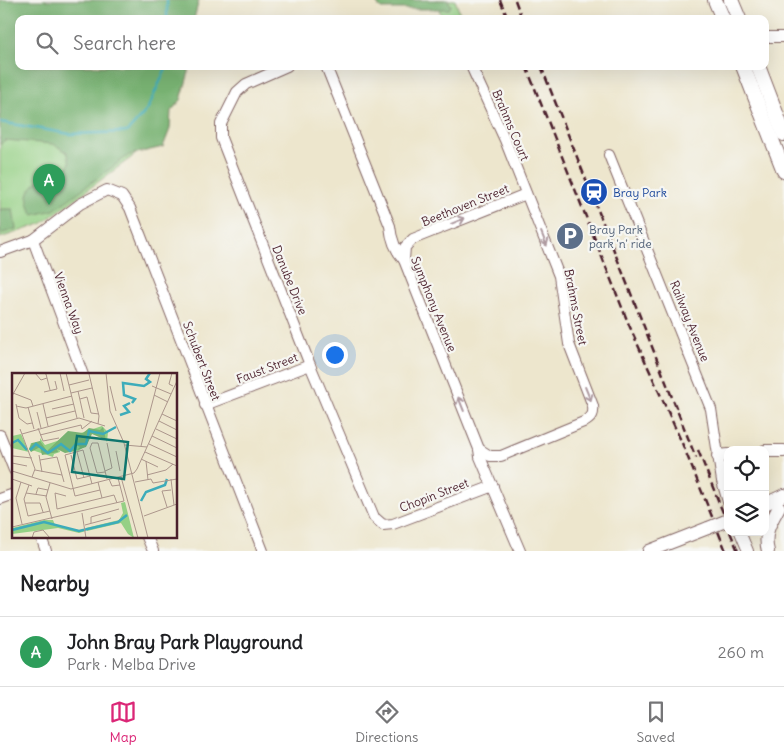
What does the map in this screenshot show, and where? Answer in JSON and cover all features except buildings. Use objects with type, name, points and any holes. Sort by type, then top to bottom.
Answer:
[{"type":"highway","points":[[715,0],[721,15]]},
{"type":"highway","points":[[731,0],[737,15]]},
{"type":"highway","points":[[745,70],[784,171]]},
{"type":"highway","points":[[760,70],[784,134]]},
{"type":"main road","points":[[769,451],[784,451]]},
{"type":"main road","points":[[769,504],[782,502]]},
{"type":"main road","points":[[769,510],[782,502]]},
{"type":"main road","points":[[768,551],[767,532],[782,502]]},
{"type":"main road","points":[[670,551],[724,522]]},
{"type":"main road","points":[[649,551],[710,531],[724,529]]},
{"type":"street","points":[[769,37],[784,37]]},
{"type":"street","name":"Danube Drive","points":[[277,70],[246,84],[237,92],[221,124],[220,138],[310,365],[374,517],[383,525]]},
{"type":"street","name":"Symphony Avenue","points":[[328,70],[390,226],[390,234],[399,255],[404,260],[480,457],[520,551]]},
{"type":"street","name":"Brahms Court","points":[[473,70],[505,140],[526,194]]},
{"type":"street","name":"Railway Avenue","points":[[609,155],[709,402],[723,455],[722,481],[725,491]]},
{"type":"street","name":"Schubert Street","points":[[33,240],[80,204],[107,190],[122,196],[130,208],[262,551]]},
{"type":"street","name":"Beethoven Street","points":[[413,239],[526,194]]},
{"type":"street","name":"Brahms Street","points":[[501,456],[586,421],[594,412],[569,344],[560,276],[526,194]]},
{"type":"street","points":[[390,226],[400,237],[413,239]]},
{"type":"street","points":[[404,260],[405,247],[413,239]]},
{"type":"street","points":[[0,252],[33,240]]},
{"type":"street","name":"Vienna Way","points":[[33,240],[82,373]]},
{"type":"street","name":"Faust Street","points":[[205,405],[310,365]]},
{"type":"street","points":[[0,435],[12,465]]},
{"type":"street","points":[[478,449],[490,456],[501,456]]},
{"type":"street","points":[[492,482],[491,466],[501,456]]},
{"type":"street","name":"Chopin Street","points":[[383,525],[392,524],[492,482]]},
{"type":"street","points":[[0,499],[12,495]]},
{"type":"street","points":[[742,536],[748,551]]},
{"type":"street","points":[[41,538],[46,551]]},
{"type":"street","points":[[147,538],[153,551]]},
{"type":"green space","points":[[0,0],[15,15],[15,70],[26,70],[127,132],[136,154],[41,224],[0,238]]},
{"type":"green space","points":[[0,0],[199,0],[195,15],[15,15],[15,70],[189,70],[181,100],[171,111],[170,129],[163,147],[129,155],[54,210],[33,215],[29,205],[28,196],[30,189],[42,179],[67,169],[70,162],[67,152],[53,144],[5,140],[0,145]]},
{"type":"green space","points":[[374,0],[448,0],[451,6],[449,9],[381,9]]},
{"type":"green space","points":[[435,0],[455,0],[461,15],[441,15]]},
{"type":"green space","points":[[0,209],[13,209],[16,229],[0,234]]},
{"type":"waterway","points":[[167,0],[167,15]]},
{"type":"waterway","points":[[0,122],[70,134],[127,132],[147,110],[165,70]]},
{"type":"railway","points":[[500,0],[506,15]]},
{"type":"railway","points":[[515,0],[521,15]]},
{"type":"railway","points":[[528,70],[629,325],[682,443],[726,551]]},
{"type":"railway","points":[[543,70],[696,458]]},
{"type":"railway","points":[[698,450],[724,515]]},
{"type":"railway","points":[[732,536],[738,551]]},
{"type":"place","name":"Bray Park","points":[[594,192]]},
{"type":"place","name":"John Bray Park Playground","points":[[49,205]]},
{"type":"place","name":"Bray Park park 'n' ride","points":[[570,236]]}]
